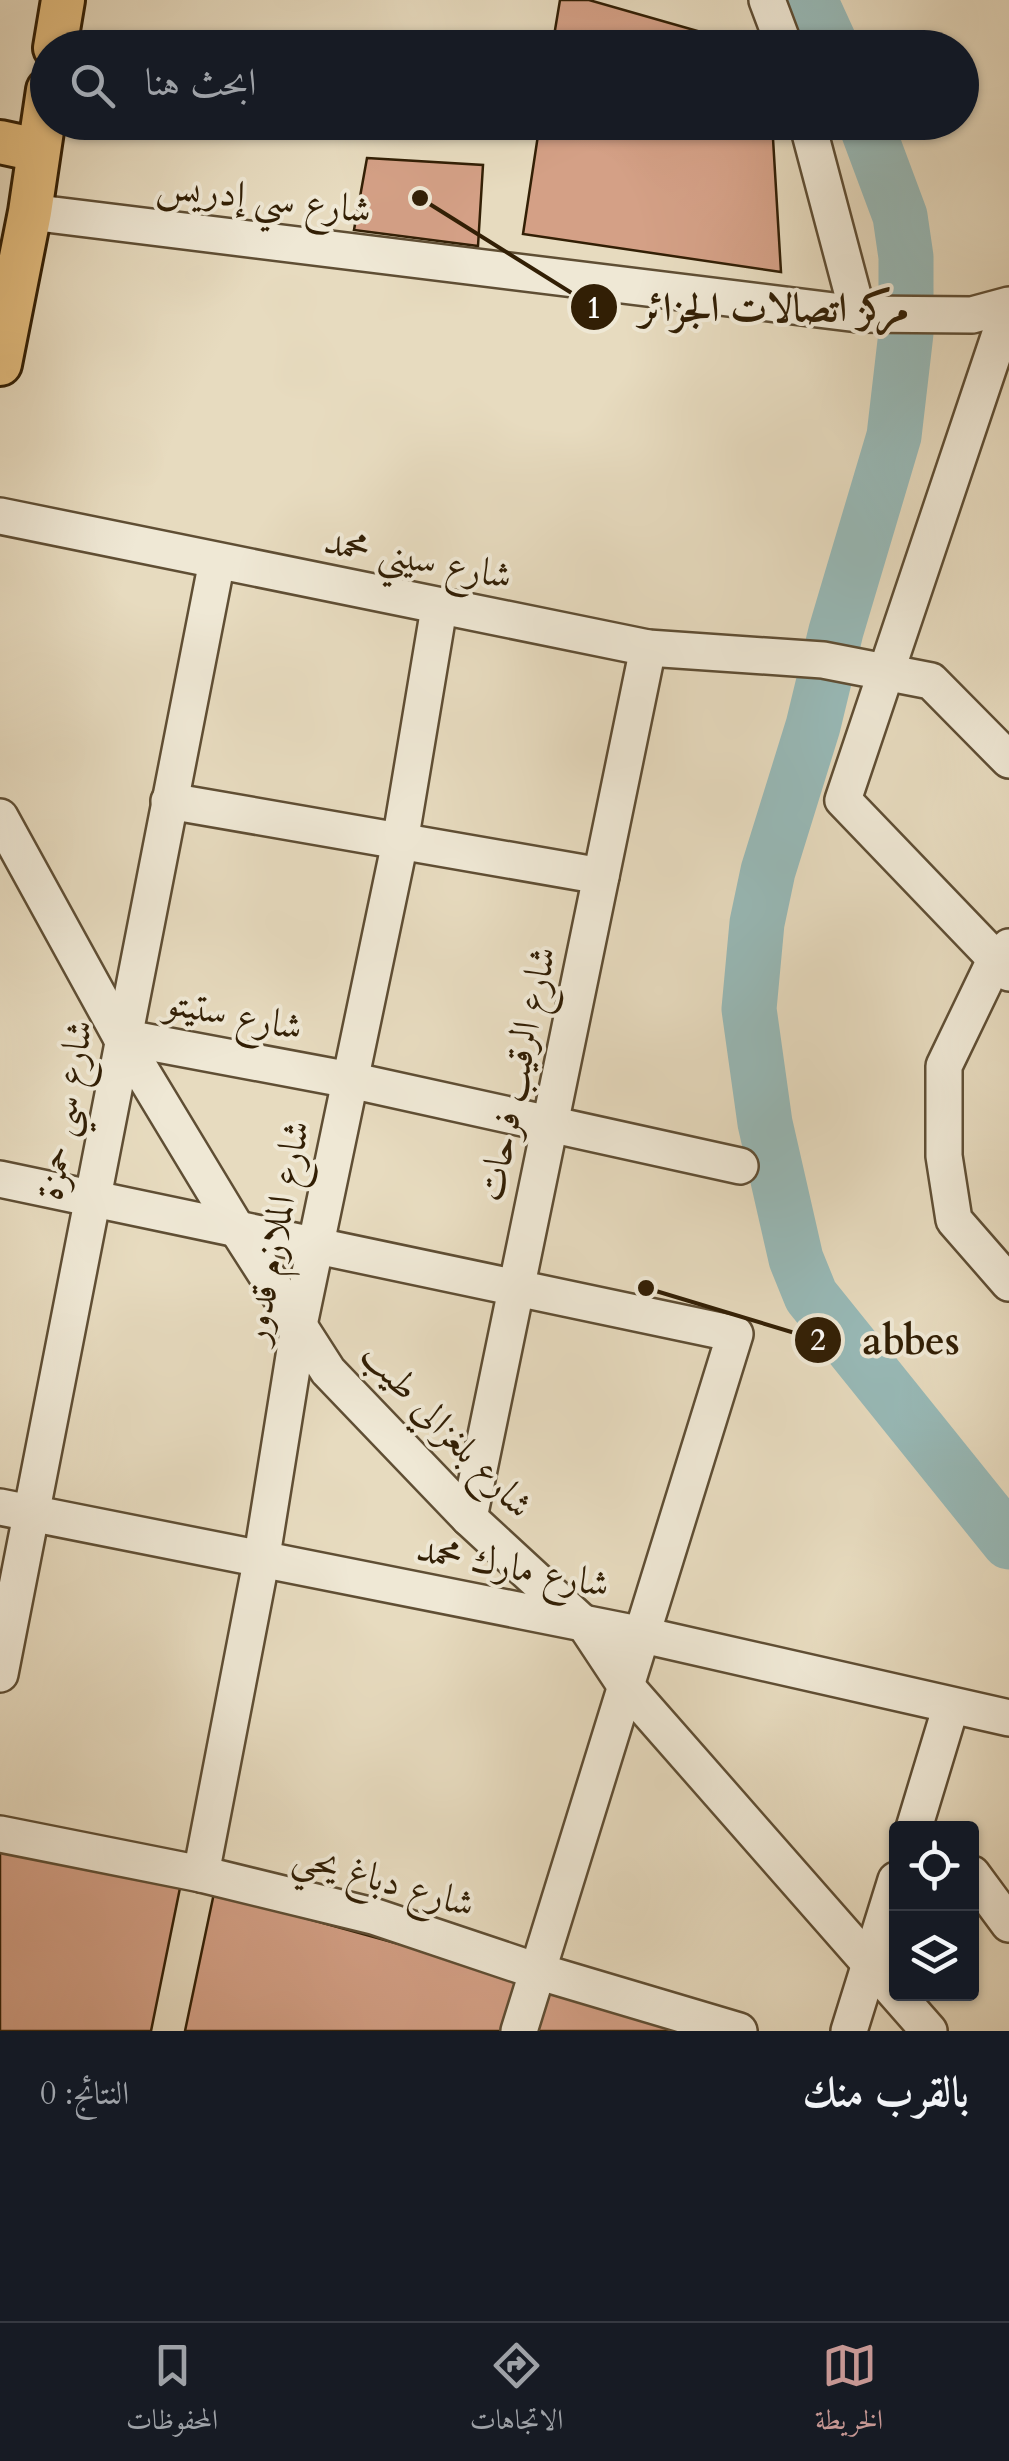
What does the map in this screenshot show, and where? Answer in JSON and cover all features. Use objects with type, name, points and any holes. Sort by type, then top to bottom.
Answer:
[{"type":"main road","points":[[58,30],[63,0]]},
{"type":"main road","points":[[0,364],[9,273],[30,212],[19,146]]},
{"type":"street","points":[[767,0],[779,30]]},
{"type":"street","points":[[812,140],[858,314]]},
{"type":"street","name":"شارع سي إدريس","points":[[30,212],[858,314],[972,315],[1009,306]]},
{"type":"street","points":[[1009,306],[844,800],[1004,960],[944,1066],[944,1156],[954,1220],[1009,1283]]},
{"type":"street","name":"شارع سيني محمد","points":[[0,516],[648,648],[823,660],[931,681],[1009,760]]},
{"type":"street","name":"شارع سي حمزة","points":[[0,1674],[16,1510],[93,1198],[121,1037],[217,561]]},
{"type":"street","name":"شارع الملازم قدور","points":[[201,1874],[261,1562],[300,1325],[400,842],[439,608]]},
{"type":"street","name":"شارع الرقيب فرحات","points":[[469,1518],[648,648]]},
{"type":"street","points":[[169,800],[601,876]]},
{"type":"street","name":"شارع بلغزالي طيب","points":[[0,817],[121,1037],[328,1370],[469,1518],[586,1626],[625,1685],[929,2031]]},
{"type":"street","name":"شارع ستيتو","points":[[121,1037],[350,1080],[740,1166]]},
{"type":"street","points":[[0,1179],[736,1334],[519,2031]]},
{"type":"street","name":"شارع مارك محمد","points":[[16,1510],[261,1562],[642,1635],[1009,1718]]},
{"type":"street","points":[[924,1821],[951,1706]]},
{"type":"street","name":"شارع دباغ يحي","points":[[0,1834],[201,1874],[373,1916],[537,1971],[739,2031]]},
{"type":"street","points":[[979,1883],[1009,1924]]},
{"type":"street","points":[[850,2031],[889,1901]]},
{"type":"building","points":[[560,0],[589,0],[694,30],[555,30]]},
{"type":"building","points":[[537,140],[773,140],[781,272],[523,234]]},
{"type":"building","points":[[367,158],[483,165],[478,246],[354,230]]},
{"type":"building","points":[[0,1851],[181,1883],[151,2031],[0,2031]]},
{"type":"building","points":[[214,1893],[518,1977],[501,2031],[185,2031]]},
{"type":"building","points":[[549,1989],[678,2031],[536,2031]]},
{"type":"waterway","points":[[810,0],[824,30]]},
{"type":"waterway","points":[[872,140],[900,216],[906,257],[906,333],[894,436],[768,871],[757,923],[749,1009],[765,1123],[796,1259],[811,1296],[1009,1542]]},
{"type":"place","name":"مركز اتصالات الجزائر","points":[[420,198]]},
{"type":"place","name":"abbes","points":[[646,1288]]}]
